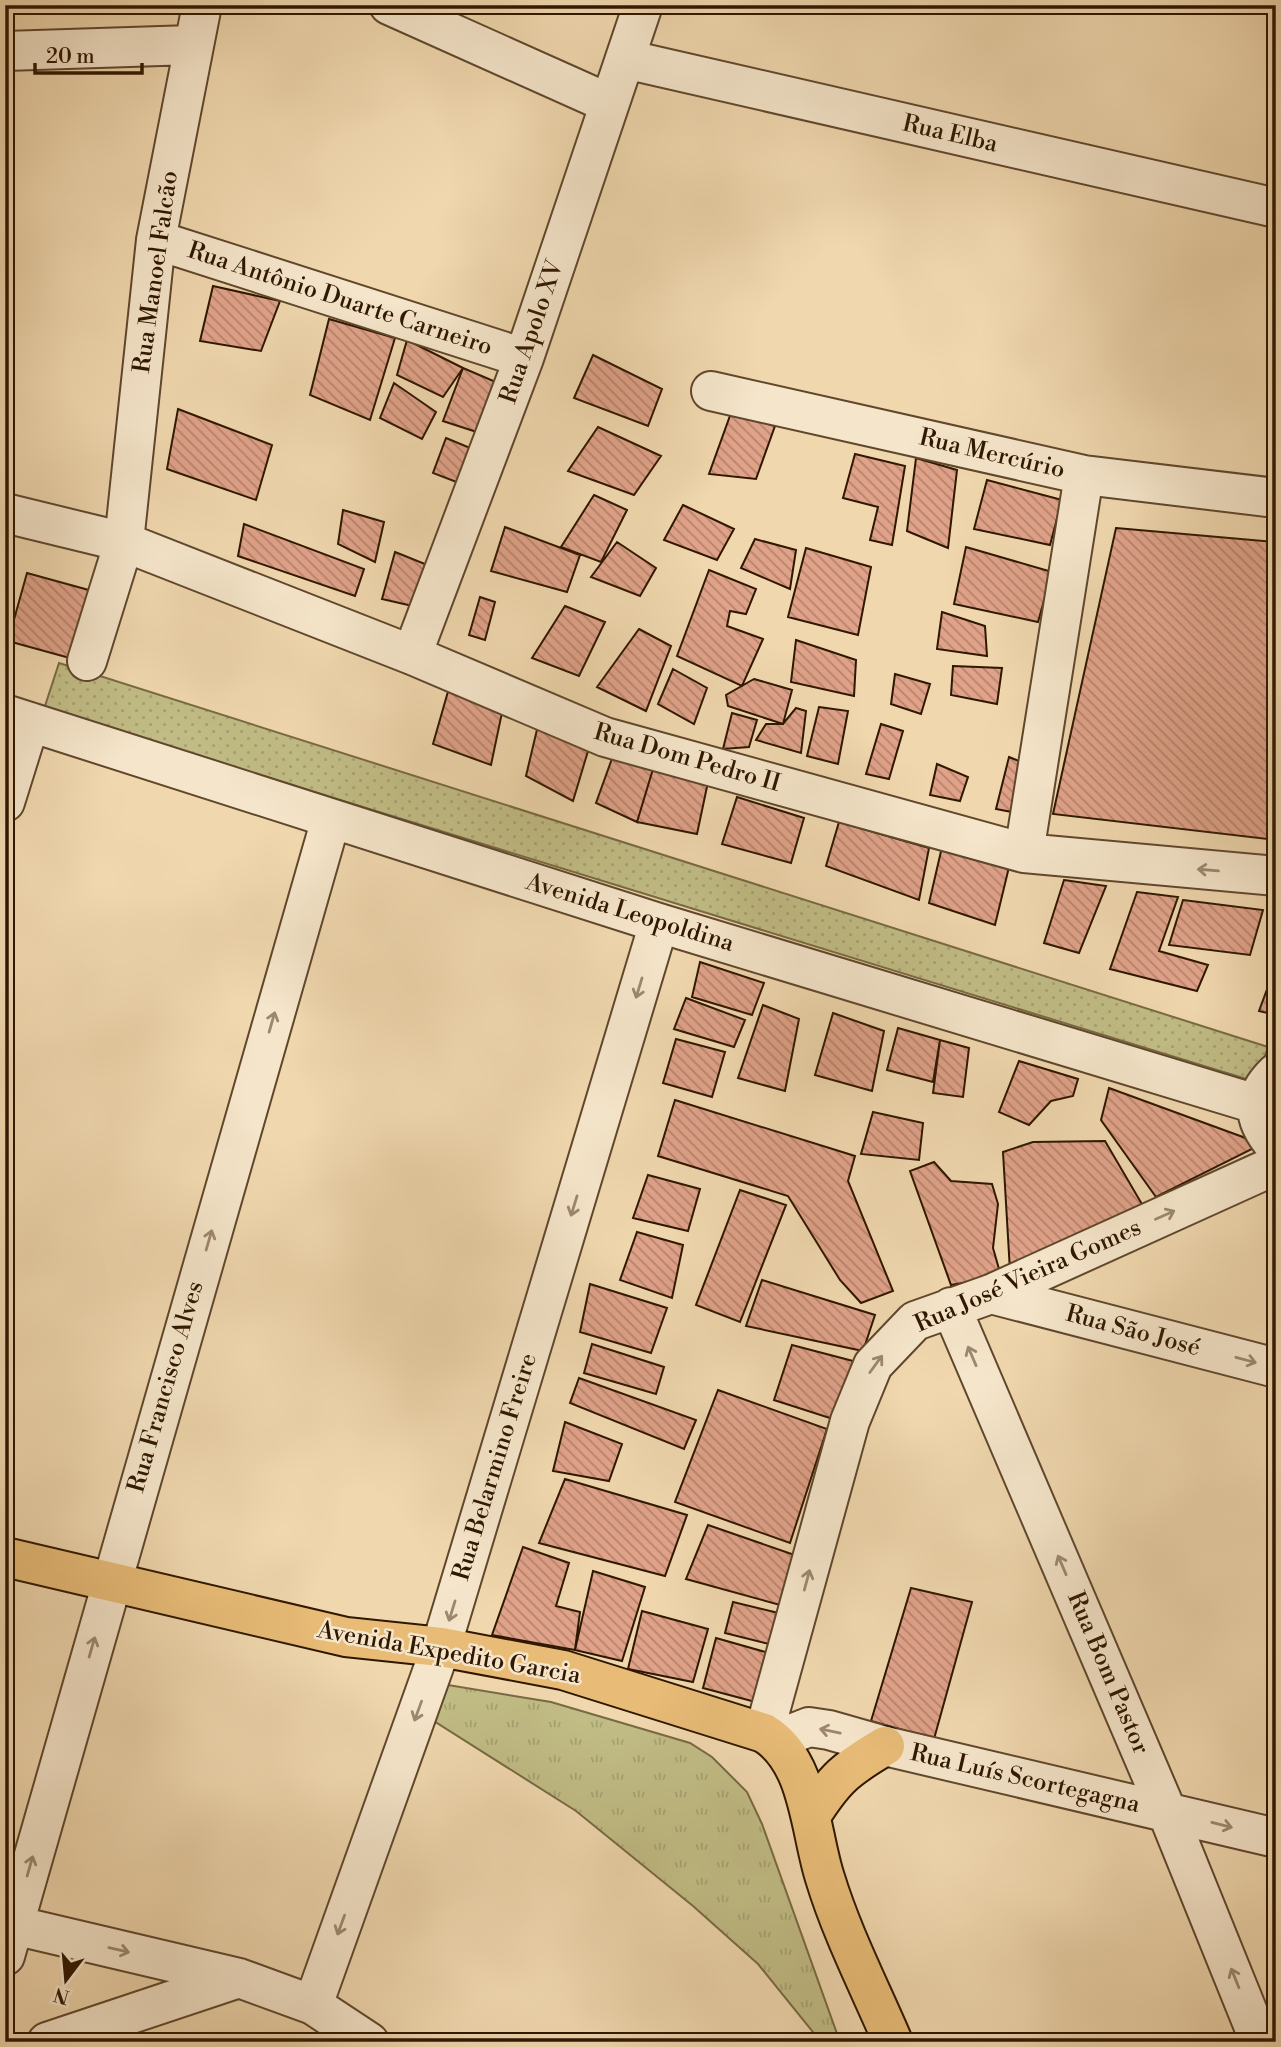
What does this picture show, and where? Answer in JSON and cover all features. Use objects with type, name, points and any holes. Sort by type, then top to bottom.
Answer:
[{"type":"main road","name":"Avenida Expedito Garcia","points":[[5,1558],[346,1637],[441,1647],[596,1679],[770,1737]]},
{"type":"main road","points":[[770,1737],[796,1773],[811,1816],[825,1879],[893,2042]]},
{"type":"main road","points":[[811,1816],[831,1784],[848,1768],[885,1746]]},
{"type":"street","name":"Rua Manoel Falcão","points":[[124,542],[156,240],[192,45],[202,5]]},
{"type":"street","points":[[389,5],[608,103]]},
{"type":"street","name":"Rua Apolo XV","points":[[412,655],[524,358],[643,5]]},
{"type":"street","points":[[5,51],[192,45]]},
{"type":"street","name":"Rua Elba","points":[[625,59],[1276,208]]},
{"type":"street","name":"Rua Antônio Duarte Carneiro","points":[[156,240],[524,358]]},
{"type":"street","name":"Rua Mercúrio","points":[[711,391],[1084,475],[1276,498]]},
{"type":"street","points":[[1024,853],[1084,475]]},
{"type":"street","name":"Rua Dom Pedro II","points":[[5,513],[124,542],[412,655],[605,737],[1024,853],[1276,876]]},
{"type":"street","points":[[87,661],[124,542]]},
{"type":"street","points":[[5,802],[18,718]]},
{"type":"street","name":"Avenida Leopoldina","points":[[18,718],[659,923],[1266,1089]]},
{"type":"street","name":"Rua Francisco Alves","points":[[8,1935],[331,819]]},
{"type":"street","name":"Rua Belarmino Freire","points":[[313,2005],[441,1647],[659,923]]},
{"type":"street","points":[[1266,1089],[1260,1128],[1276,1147]]},
{"type":"street","name":"Rua José Vieira Gomes","points":[[770,1737],[850,1421],[873,1365],[915,1321],[991,1294],[1276,1165]]},
{"type":"street","name":"Rua São José","points":[[991,1294],[1276,1368]]},
{"type":"street","name":"Rua Bom Pastor","points":[[951,1307],[1167,1812],[1260,2042]]},
{"type":"street","name":"Rua Luís Scortegagna","points":[[770,1737],[809,1727],[829,1730],[885,1746],[1276,1838]]},
{"type":"street","points":[[8,1935],[239,1978],[313,2005],[369,2042]]},
{"type":"street","points":[[47,2042],[239,1978]]},
{"type":"green space","points":[[59,663],[1268,1047],[1256,1082],[44,709]]},
{"type":"green space","points":[[436,1683],[551,1702],[690,1743],[712,1757],[747,1792],[762,1824],[840,2042],[821,2042],[758,1964],[693,1906],[576,1811],[426,1716]]},
{"type":"building","points":[[213,286],[280,301],[261,351],[200,341]]},
{"type":"building","points":[[329,319],[395,338],[370,420],[310,395]]},
{"type":"building","points":[[407,340],[463,368],[443,397],[397,375]]},
{"type":"building","points":[[593,355],[662,389],[648,426],[574,398]]},
{"type":"building","points":[[463,368],[512,389],[492,437],[443,421]]},
{"type":"building","points":[[394,383],[436,412],[422,439],[380,418]]},
{"type":"building","points":[[178,409],[272,445],[256,500],[167,469]]},
{"type":"building","points":[[731,413],[775,426],[756,479],[709,474]]},
{"type":"building","points":[[598,427],[661,456],[634,495],[568,471]]},
{"type":"building","points":[[446,438],[475,450],[459,483],[433,473]]},
{"type":"building","points":[[855,454],[905,466],[892,545],[870,540],[878,507],[843,498]]},
{"type":"building","points":[[916,458],[957,470],[948,548],[907,531]]},
{"type":"building","points":[[987,480],[1062,500],[1050,545],[974,529]]},
{"type":"building","points":[[594,495],[627,510],[601,562],[561,547]]},
{"type":"building","points":[[683,505],[734,529],[717,560],[664,540]]},
{"type":"building","points":[[343,510],[384,522],[375,562],[338,544]]},
{"type":"building","points":[[244,524],[364,569],[355,596],[238,556]]},
{"type":"building","points":[[505,527],[580,555],[567,592],[491,571]]},
{"type":"building","points":[[1116,528],[1276,542],[1276,840],[1053,814]]},
{"type":"building","points":[[755,539],[796,550],[790,589],[741,568]]},
{"type":"building","points":[[617,542],[656,568],[640,596],[591,577]]},
{"type":"building","points":[[966,547],[1052,572],[1038,622],[954,604]]},
{"type":"building","points":[[806,548],[871,567],[858,635],[788,617]]},
{"type":"building","points":[[395,552],[440,570],[426,609],[382,599]]},
{"type":"building","points":[[709,570],[756,589],[746,614],[730,611],[727,626],[763,639],[742,686],[677,656]]},
{"type":"building","points":[[27,573],[96,592],[77,660],[8,641]]},
{"type":"building","points":[[480,597],[495,602],[485,640],[469,635]]},
{"type":"building","points":[[565,606],[605,622],[579,676],[532,658]]},
{"type":"building","points":[[942,612],[985,626],[987,656],[937,649]]},
{"type":"building","points":[[639,629],[671,646],[646,711],[597,687]]},
{"type":"building","points":[[796,640],[856,660],[854,696],[791,682]]},
{"type":"building","points":[[953,666],[1002,668],[997,704],[951,695]]},
{"type":"building","points":[[673,669],[707,688],[694,724],[658,704]]},
{"type":"building","points":[[895,674],[930,684],[921,714],[891,704]]},
{"type":"building","points":[[754,679],[792,690],[783,724],[728,706],[726,695]]},
{"type":"building","points":[[449,688],[504,703],[491,765],[433,744]]},
{"type":"building","points":[[819,707],[848,711],[838,764],[807,756]]},
{"type":"building","points":[[796,708],[806,711],[801,753],[756,740],[766,724],[783,724]]},
{"type":"building","points":[[732,713],[757,720],[749,747],[723,749]]},
{"type":"building","points":[[539,721],[591,741],[573,801],[526,776]]},
{"type":"building","points":[[881,724],[903,731],[889,779],[866,774]]},
{"type":"building","points":[[614,753],[653,769],[637,822],[596,803]]},
{"type":"building","points":[[1009,757],[1026,764],[1012,812],[996,809]]},
{"type":"building","points":[[937,764],[968,777],[960,801],[930,795]]},
{"type":"building","points":[[653,769],[708,782],[697,834],[637,822]]},
{"type":"building","points":[[737,797],[804,818],[791,863],[722,844]]},
{"type":"building","points":[[839,822],[929,848],[919,900],[826,866]]},
{"type":"building","points":[[942,847],[1010,863],[995,925],[929,903]]},
{"type":"building","points":[[1064,880],[1106,886],[1079,953],[1044,943]]},
{"type":"building","points":[[1137,892],[1178,897],[1159,951],[1208,965],[1197,991],[1110,969]]},
{"type":"building","points":[[1183,900],[1263,910],[1250,955],[1169,945]]},
{"type":"building","points":[[700,962],[764,983],[752,1015],[692,997]]},
{"type":"building","points":[[1276,965],[1276,1015],[1259,1011]]},
{"type":"building","points":[[686,998],[745,1020],[734,1047],[674,1029]]},
{"type":"building","points":[[763,1005],[799,1019],[785,1091],[738,1078]]},
{"type":"building","points":[[833,1013],[884,1031],[872,1091],[815,1075]]},
{"type":"building","points":[[898,1028],[940,1040],[933,1082],[887,1070]]},
{"type":"building","points":[[676,1039],[725,1052],[712,1097],[663,1083]]},
{"type":"building","points":[[940,1040],[969,1048],[963,1097],[933,1093]]},
{"type":"building","points":[[1019,1061],[1078,1079],[1073,1096],[1051,1101],[1029,1125],[999,1112]]},
{"type":"building","points":[[1109,1088],[1262,1144],[1156,1197],[1101,1120]]},
{"type":"building","points":[[675,1100],[855,1156],[848,1181],[893,1291],[861,1303],[840,1280],[788,1196],[658,1156]]},
{"type":"building","points":[[873,1112],[923,1123],[919,1160],[861,1154]]},
{"type":"building","points":[[1105,1141],[1146,1211],[1010,1271],[1003,1152],[1033,1142]]},
{"type":"building","points":[[934,1162],[951,1181],[992,1184],[998,1204],[993,1248],[1001,1276],[951,1285],[910,1171]]},
{"type":"building","points":[[648,1175],[700,1189],[688,1231],[633,1218]]},
{"type":"building","points":[[740,1190],[786,1205],[740,1322],[696,1305]]},
{"type":"building","points":[[637,1232],[683,1245],[672,1298],[620,1280]]},
{"type":"building","points":[[762,1280],[875,1315],[863,1351],[746,1326]]},
{"type":"building","points":[[590,1284],[667,1308],[651,1353],[580,1332]]},
{"type":"building","points":[[592,1344],[664,1367],[656,1394],[584,1373]]},
{"type":"building","points":[[792,1345],[853,1361],[836,1420],[774,1400]]},
{"type":"building","points":[[579,1378],[696,1420],[684,1449],[570,1403]]},
{"type":"building","points":[[718,1390],[827,1429],[790,1543],[675,1502]]},
{"type":"building","points":[[565,1422],[622,1444],[609,1481],[553,1471]]},
{"type":"building","points":[[565,1479],[687,1515],[665,1576],[539,1543]]},
{"type":"building","points":[[708,1525],[806,1559],[791,1608],[686,1579]]},
{"type":"building","points":[[523,1547],[569,1563],[556,1606],[580,1612],[575,1650],[492,1635]]},
{"type":"building","points":[[593,1571],[645,1587],[622,1661],[575,1650]]},
{"type":"building","points":[[911,1588],[972,1602],[934,1739],[871,1721]]},
{"type":"building","points":[[733,1602],[791,1616],[781,1647],[725,1633]]},
{"type":"building","points":[[642,1611],[708,1629],[693,1682],[628,1669]]},
{"type":"building","points":[[716,1638],[776,1655],[763,1704],[703,1688]]}]
